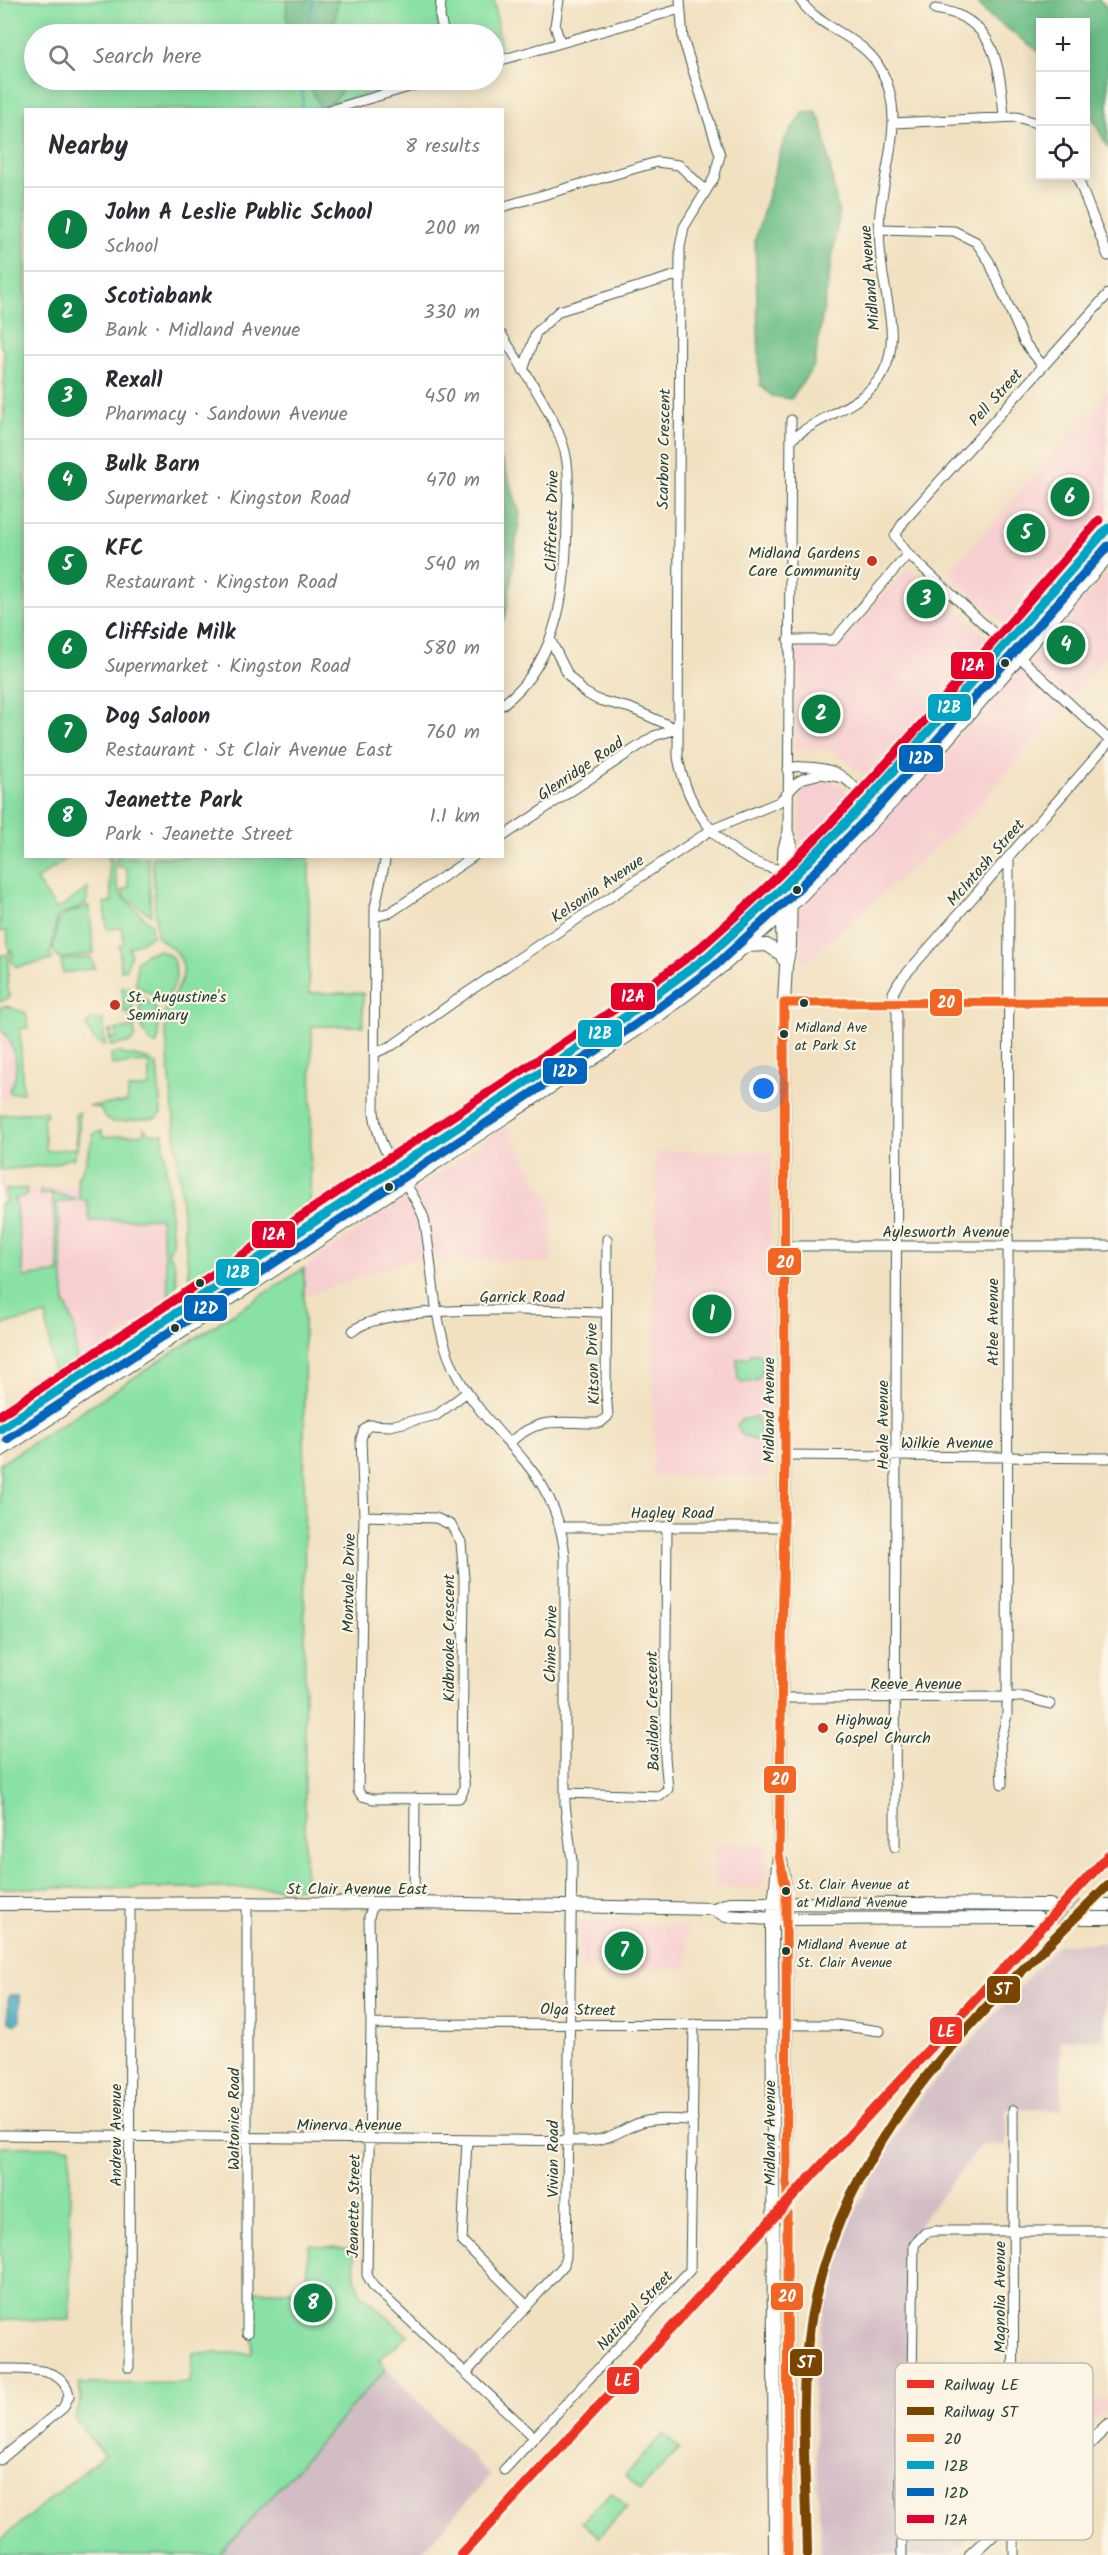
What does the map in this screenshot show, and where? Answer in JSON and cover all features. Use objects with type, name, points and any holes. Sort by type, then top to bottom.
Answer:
[{"type":"main road","points":[[0,1429],[628,1015],[708,956],[781,889],[868,800],[1108,528]]},
{"type":"main road","points":[[0,1451],[658,1016],[746,947],[785,911],[893,801],[1108,556]]},
{"type":"main road","name":"Midland Avenue","points":[[785,911],[790,879]]},
{"type":"main road","name":"Midland Avenue","points":[[775,2555],[779,1855],[785,1455],[784,960],[790,946],[781,889]]},
{"type":"main road","points":[[746,947],[766,945],[784,960]]},
{"type":"main road","name":"St Clair Avenue East","points":[[0,1904],[414,1903],[570,1908],[714,1909],[730,1904],[1050,1905]]},
{"type":"main road","name":"St Clair Avenue East","points":[[714,1909],[726,1916],[779,1919],[1038,1918]]},
{"type":"main road","points":[[1082,1918],[1108,1918]]},
{"type":"main road","name":"Midland Avenue","points":[[779,2025],[788,2555]]},
{"type":"main road","points":[[1093,2439],[1108,2425]]},
{"type":"main road","points":[[971,2555],[987,2540]]},
{"type":"street","points":[[441,0],[442,24]]},
{"type":"street","points":[[559,0],[555,26],[560,42]]},
{"type":"street","name":"Midland Avenue","points":[[792,440],[861,399],[874,386],[888,363],[891,334],[879,229],[893,123],[890,91],[874,59],[850,37],[816,18],[800,0]]},
{"type":"street","points":[[504,59],[680,4]]},
{"type":"street","name":"Scarboro Crescent","points":[[680,4],[683,39],[720,155],[718,167],[681,236],[677,729],[681,774],[695,808],[711,830],[741,855],[776,869]]},
{"type":"street","points":[[935,9],[956,13],[973,23],[985,35],[1000,71],[1004,117]]},
{"type":"street","points":[[337,108],[399,90]]},
{"type":"street","points":[[893,123],[1004,117],[1017,117],[1036,123]]},
{"type":"street","points":[[504,206],[657,162],[679,165],[706,191]]},
{"type":"street","points":[[1079,180],[1108,256]]},
{"type":"street","points":[[879,229],[954,231],[976,242],[990,261],[1024,342],[1043,366]]},
{"type":"street","points":[[523,370],[536,333],[559,310],[680,274]]},
{"type":"street","name":"Pell Street","points":[[908,554],[895,536],[904,521],[1108,294]]},
{"type":"street","name":"Cliffcrest Drive","points":[[504,338],[559,432],[568,474],[565,582],[550,639],[524,683],[504,703]]},
{"type":"street","name":"Midland Avenue","points":[[781,889],[783,848],[788,831],[789,792],[789,467],[792,440],[790,420]]},
{"type":"street","points":[[788,640],[834,640],[908,554],[1007,644],[1108,741]]},
{"type":"street","points":[[550,639],[568,675],[584,692],[598,700],[630,708],[663,725],[677,729]]},
{"type":"street","name":"Glenridge Road","points":[[504,833],[654,736],[677,729]]},
{"type":"street","name":"McIntosh Street","points":[[895,1003],[893,993],[899,982],[1009,858],[1108,741]]},
{"type":"street","points":[[788,769],[796,765],[826,767],[844,778],[868,800]]},
{"type":"street","name":"Kelsonia Avenue","points":[[375,1053],[393,1046],[468,992],[711,830],[778,802],[799,781],[813,776],[844,778]]},
{"type":"street","name":"Midland Avenue","points":[[788,831],[792,843],[790,879]]},
{"type":"street","name":"Chine Drive","points":[[386,858],[377,893],[375,917],[375,1121],[381,1146],[424,1218],[439,1311],[449,1356],[467,1392],[543,1484],[561,1527],[566,1576],[565,1793],[572,1861],[570,1908]]},
{"type":"street","points":[[375,917],[392,912],[471,858]]},
{"type":"street","name":"Atlee Avenue","points":[[1002,1784],[1000,1744],[1006,1724],[1007,1698],[1009,858]]},
{"type":"street","points":[[784,1003],[1108,1002]]},
{"type":"street","name":"Heale Avenue","points":[[895,1003],[897,1013],[898,1246],[895,1847]]},
{"type":"street","name":"Kitson Drive","points":[[510,1442],[528,1428],[540,1423],[572,1421],[600,1423],[607,1418],[607,1239]]},
{"type":"street","name":"Aylesworth Avenue","points":[[784,1246],[1108,1246]]},
{"type":"street","name":"Garrick Road","points":[[353,1331],[366,1323],[427,1311],[606,1312]]},
{"type":"street","name":"Montvale Drive","points":[[415,1798],[369,1798],[358,1791],[364,1516],[361,1439],[366,1428],[375,1425],[390,1426],[437,1415],[467,1392]]},
{"type":"street","name":"Wilkie Avenue","points":[[785,1455],[1108,1458]]},
{"type":"street","name":"Kidbrooke Crescent","points":[[364,1516],[423,1516],[445,1521],[458,1534],[463,1551],[463,1793],[453,1800],[415,1798]]},
{"type":"street","name":"Basildon Crescent","points":[[565,1793],[660,1796],[668,1789],[665,1757],[667,1526]]},
{"type":"street","name":"Hagley Road","points":[[561,1527],[784,1527]]},
{"type":"street","name":"Reeve Avenue","points":[[781,1698],[1035,1698],[1050,1704]]},
{"type":"street","points":[[414,1903],[415,1798]]},
{"type":"street","name":"Andrew Avenue","points":[[129,2367],[130,1904]]},
{"type":"street","name":"Jeanette Street","points":[[373,1904],[369,1917],[371,2024],[368,2279],[534,2437]]},
{"type":"street","name":"Waltonice Road","points":[[247,1905],[247,2333]]},
{"type":"street","name":"Vivian Road","points":[[466,2373],[564,2265],[570,1908]]},
{"type":"street","name":"Olga Street","points":[[371,2024],[837,2025],[880,2031]]},
{"type":"street","name":"National Street","points":[[504,2470],[690,2270],[694,2024]]},
{"type":"street","name":"Magnolia Avenue","points":[[1013,2110],[1013,2363]]},
{"type":"street","name":"Minerva Avenue","points":[[0,2135],[567,2141],[607,2139],[641,2122],[657,2119],[693,2120]]},
{"type":"street","points":[[467,2140],[462,2241],[527,2306]]},
{"type":"street","points":[[912,2363],[914,2245],[925,2233],[934,2231],[1108,2230]]},
{"type":"street","points":[[0,2369],[43,2369],[64,2384],[69,2396],[63,2408],[0,2460]]},
{"type":"street","points":[[902,2540],[902,2555]]},
{"type":"shaded area","points":[[1108,390],[1108,512],[1008,626],[948,573]]},
{"type":"shaded area","points":[[907,569],[993,642],[871,782],[836,751],[794,747],[795,650],[836,645]]},
{"type":"shaded area","points":[[1108,572],[1108,652],[971,816],[802,964],[798,910],[1031,659]]},
{"type":"shaded area","points":[[822,779],[843,787],[854,799],[853,804],[799,861],[801,786]]},
{"type":"shaded area","points":[[16,1018],[23,1093],[10,1093],[10,1098],[0,1099],[0,1019]]},
{"type":"shaded area","points":[[506,1126],[552,1207],[551,1263],[444,1260],[418,1257],[304,1296],[304,1268]]},
{"type":"shaded area","points":[[656,1151],[771,1152],[767,1477],[653,1476]]},
{"type":"shaded area","points":[[0,1174],[8,1191],[155,1180],[169,1302],[54,1381],[44,1300],[0,1325]]},
{"type":"shaded area","points":[[714,1844],[765,1844],[764,1880],[757,1889],[715,1886]]},
{"type":"shaded area","points":[[580,1922],[687,1927],[688,1968],[581,1969]]},
{"type":"shaded area","points":[[1106,1943],[1104,2039],[1060,2040],[1062,2110],[1006,2109],[1006,2146],[981,2145],[920,2223],[908,2245],[908,2363],[895,2363],[895,2540],[966,2540],[950,2555],[821,2555],[813,2389],[830,2267],[868,2184],[917,2101],[1059,1944]]},
{"type":"shaded area","points":[[386,2369],[490,2476],[418,2555],[219,2555]]},
{"type":"shaded area","points":[[1093,2399],[1108,2400],[1107,2409],[1093,2422]]},
{"type":"green space","points":[[0,0],[494,0],[497,24],[24,24],[24,90],[382,90],[319,108],[24,108],[24,858],[68,858],[36,880],[57,910],[88,888],[86,904],[57,917],[49,954],[53,958],[17,967],[12,963],[12,951],[9,953],[7,931],[0,932],[0,433],[4,417],[4,352],[0,344]]},
{"type":"green space","points":[[287,0],[338,0],[334,24],[291,24],[286,19]]},
{"type":"green space","points":[[976,0],[1099,0],[1108,8],[1108,148],[1090,114],[1090,18],[1036,18],[1036,49],[987,14]]},
{"type":"green space","points":[[312,90],[342,90],[333,102],[321,108]]},
{"type":"green space","points":[[815,111],[822,123],[839,216],[814,366],[791,399],[772,396],[760,385],[755,240],[784,140],[804,112]]},
{"type":"green space","points":[[504,465],[520,514],[504,618]]},
{"type":"green space","points":[[108,858],[112,858],[119,893],[151,924],[152,936],[129,948],[131,954],[126,969],[121,970],[119,945],[124,944],[122,928],[107,929],[104,903],[112,902]]},
{"type":"green space","points":[[116,858],[148,858],[151,915],[126,898],[122,891],[129,887],[126,868],[117,866]]},
{"type":"green space","points":[[152,858],[309,858],[309,993],[363,993],[363,1026],[312,1026],[310,1212],[190,1289],[164,1014],[180,984],[183,969],[176,952],[157,936]]},
{"type":"green space","points":[[89,906],[94,953],[59,959],[53,950],[58,921],[68,913]]},
{"type":"green space","points":[[159,950],[171,956],[176,973],[172,989],[164,997],[156,997],[136,985],[137,961],[146,954]]},
{"type":"green space","points":[[0,955],[9,955],[7,979],[10,997],[0,1002]]},
{"type":"green space","points":[[91,957],[95,968],[63,973],[61,960]]},
{"type":"green space","points":[[122,987],[131,988],[135,1037],[131,1042],[110,1046],[109,1031],[111,1030],[111,1039],[117,1038],[115,1030],[131,1028],[129,1011],[124,1012]]},
{"type":"green space","points":[[141,996],[156,1008],[159,1038],[156,1045],[151,1043],[142,1029],[139,998]]},
{"type":"green space","points":[[6,1006],[26,1013],[28,1028],[20,1029],[23,1093],[10,1093],[9,1089],[13,1083],[16,1067],[10,1041],[0,1029],[0,1007]]},
{"type":"green space","points":[[90,1020],[103,1020],[105,1046],[93,1039],[86,1025]]},
{"type":"green space","points":[[118,1053],[148,1059],[157,1065],[161,1113],[157,1118],[113,1122],[106,1118],[100,1108],[88,1106],[127,1102],[128,1089],[149,1087],[149,1065],[146,1062],[112,1065],[111,1054]]},
{"type":"green space","points":[[46,1111],[47,1116],[43,1116],[46,1151],[77,1148],[73,1159],[52,1165],[0,1170],[0,1115]]},
{"type":"green space","points":[[79,1112],[79,1136],[77,1147],[75,1115]]},
{"type":"green space","points":[[144,1128],[148,1133],[163,1134],[173,1243],[168,1253],[174,1263],[179,1297],[170,1303],[160,1218],[90,1221],[87,1200],[80,1200],[77,1178],[85,1164],[94,1133],[102,1131],[103,1137],[144,1134]]},
{"type":"green space","points":[[26,1188],[27,1196],[15,1198],[24,1277],[59,1272],[52,1194],[40,1195],[40,1190],[77,1199],[57,1203],[65,1304],[74,1326],[76,1365],[54,1380],[46,1315],[0,1325],[0,1204],[6,1203],[5,1190]]},
{"type":"green space","points":[[304,1268],[305,1888],[0,1888],[0,1464]]},
{"type":"green space","points":[[751,1354],[761,1354],[763,1365],[761,1372],[756,1381],[741,1383],[738,1379],[737,1359],[750,1357]]},
{"type":"green space","points":[[756,1417],[759,1423],[760,1439],[757,1441],[742,1435],[737,1426],[741,1420]]},
{"type":"green space","points":[[0,2147],[70,2147],[70,2320],[0,2320]]},
{"type":"green space","points":[[309,2245],[354,2249],[355,2279],[361,2293],[408,2336],[379,2360],[386,2369],[219,2555],[0,2555],[0,2540],[104,2455],[75,2419],[81,2400],[79,2384],[190,2383],[193,2353],[252,2353],[255,2291],[305,2291]]},
{"type":"green space","points":[[663,2434],[679,2448],[640,2490],[625,2475]]},
{"type":"green space","points":[[611,2492],[627,2507],[599,2537],[582,2522]]},
{"type":"water","points":[[8,1995],[20,1995],[20,2021],[16,2024],[8,2021]]},
{"type":"waterway","points":[[308,24],[314,0]]},
{"type":"waterway","points":[[302,108],[303,90]]},
{"type":"tunnel","points":[[1050,1905],[1095,1905]]},
{"type":"tunnel","points":[[1038,1918],[1082,1918]]},
{"type":"railway","points":[[468,2555],[1108,1863]]},
{"type":"rail line","name":"LE","points":[[461,2555],[1108,1856]]},
{"type":"rail line","name":"ST","points":[[807,2555],[804,2466],[807,2348],[811,2319],[828,2252],[853,2191],[886,2134],[924,2080],[1013,1980],[1108,1885]]},
{"type":"transit line","name":"12A","points":[[0,1415],[621,1005],[702,946],[756,897],[858,794],[908,740],[1099,520]]},
{"type":"transit line","name":"12B","points":[[0,1429],[628,1015],[708,956],[781,889],[868,800],[1108,528]]},
{"type":"transit line","name":"12D","points":[[7,1439],[635,1025],[715,966],[790,897],[877,808],[1108,546]]},
{"type":"transit line","name":"20","points":[[784,1003],[1108,1002]]},
{"type":"transit line","name":"20","points":[[784,1003],[785,1455],[779,1855],[786,1891],[788,2555]]},
{"type":"place","name":"Cliffside Milk","points":[[1070,497]]},
{"type":"place","name":"KFC","points":[[1026,533]]},
{"type":"place","name":"Midland Gardens Care Community","points":[[872,561]]},
{"type":"place","name":"Rexall","points":[[926,599]]},
{"type":"place","name":"Bulk Barn","points":[[1066,645]]},
{"type":"place","name":"Scotiabank","points":[[821,714]]},
{"type":"place","name":"St. Augustine's Seminary","points":[[115,1005]]},
{"type":"place","name":"Midland Ave at Park St","points":[[784,1034]]},
{"type":"place","name":"John A Leslie Public School","points":[[712,1314]]},
{"type":"place","name":"Highway Gospel Church","points":[[823,1728]]},
{"type":"place","name":"St. Clair Avenue at at Midland Avenue","points":[[786,1891]]},
{"type":"place","name":"Dog Saloon","points":[[624,1951]]},
{"type":"place","name":"Midland Avenue at St. Clair Avenue","points":[[786,1951]]},
{"type":"place","name":"Jeanette Park","points":[[313,2303]]}]
